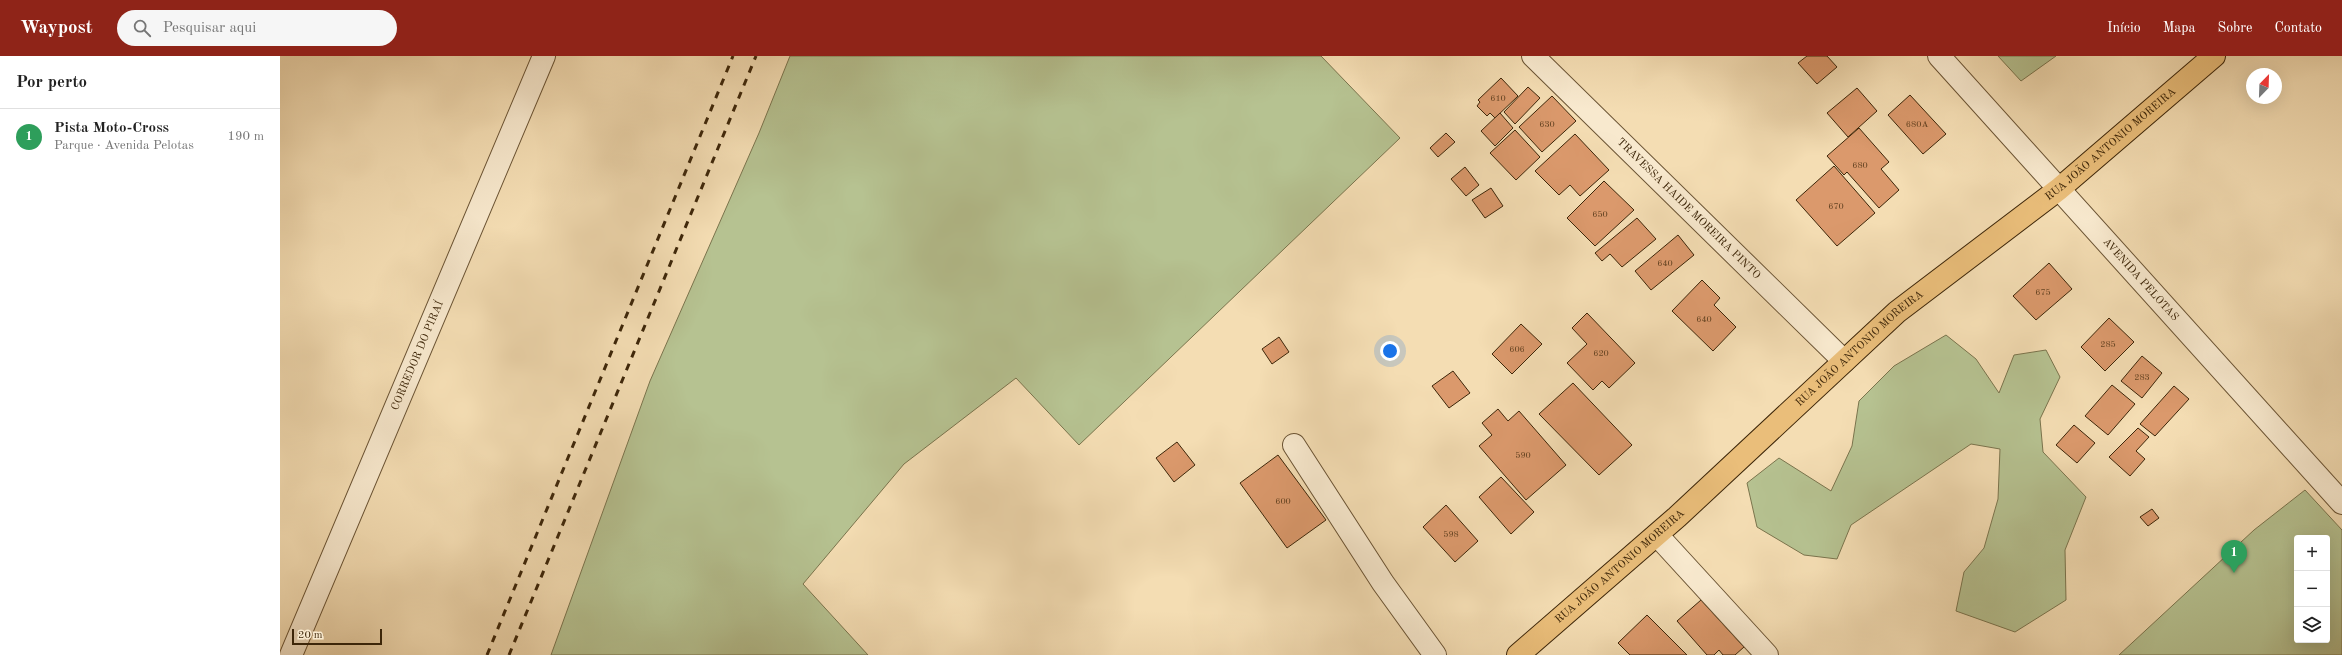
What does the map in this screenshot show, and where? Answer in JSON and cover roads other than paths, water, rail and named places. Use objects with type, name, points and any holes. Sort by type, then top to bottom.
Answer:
[{"type":"main road","name":"RUA JOÃO ANTONIO MOREIRA","points":[[1518,655],[1657,535],[1897,312],[2059,189],[2214,56]]},
{"type":"street","name":"CORREDOR DO PIRAÍ","points":[[291,655],[544,56]]},
{"type":"street","name":"TRAVESSA HAIDE MOREIRA PINTO","points":[[1533,56],[1844,361]]},
{"type":"street","name":"AVENIDA PELOTAS","points":[[1940,56],[2342,504]]},
{"type":"street","points":[[1294,445],[1383,583],[1435,655]]},
{"type":"street","points":[[1657,535],[1767,655]]},
{"type":"railway","points":[[487,655],[733,56]]},
{"type":"railway","points":[[509,655],[756,56]]},
{"type":"place","name":"Pista Moto-Cross","points":[[2234,573]]}]
